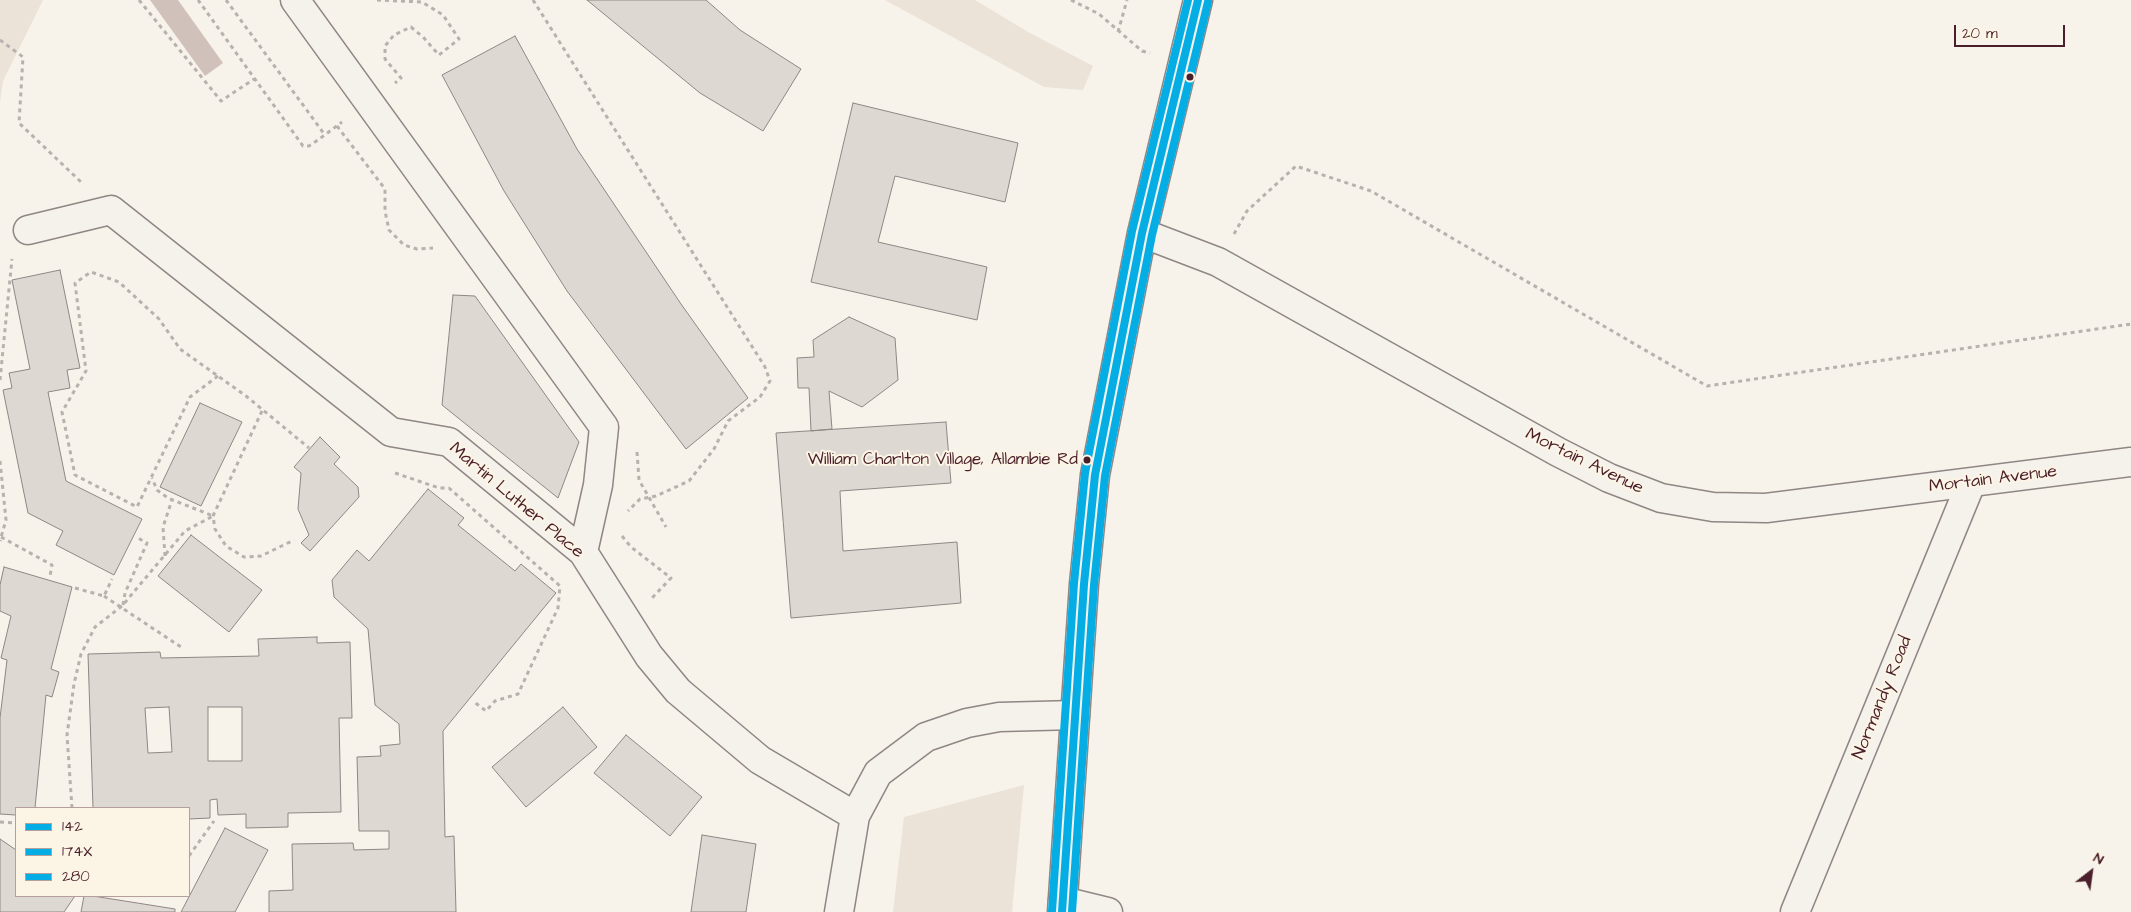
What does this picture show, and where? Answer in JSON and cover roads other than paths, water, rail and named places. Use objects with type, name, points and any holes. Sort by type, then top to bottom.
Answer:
[{"type":"street","points":[[295,0],[604,427],[598,484],[583,552]]},
{"type":"street","points":[[1108,912],[1062,906],[1084,584],[1095,474],[1142,234],[1198,0]]},
{"type":"street","name":"Martin Luther Place","points":[[28,230],[111,210],[391,432],[449,442],[583,552],[649,656],[678,691],[760,760],[855,816]]},
{"type":"street","name":"Mortain Avenue","points":[[1142,234],[1218,262],[1558,452],[1608,478],[1661,498],[1713,507],[1766,508],[2131,462]]},
{"type":"street","name":"Normandy Road","points":[[1795,912],[1971,483]]},
{"type":"street","points":[[839,912],[855,816],[878,774],[926,737],[968,723],[999,717],[1075,715]]},
{"type":"place","name":"William Charlton Village, Allambie Rd","points":[[1087,460]]}]
